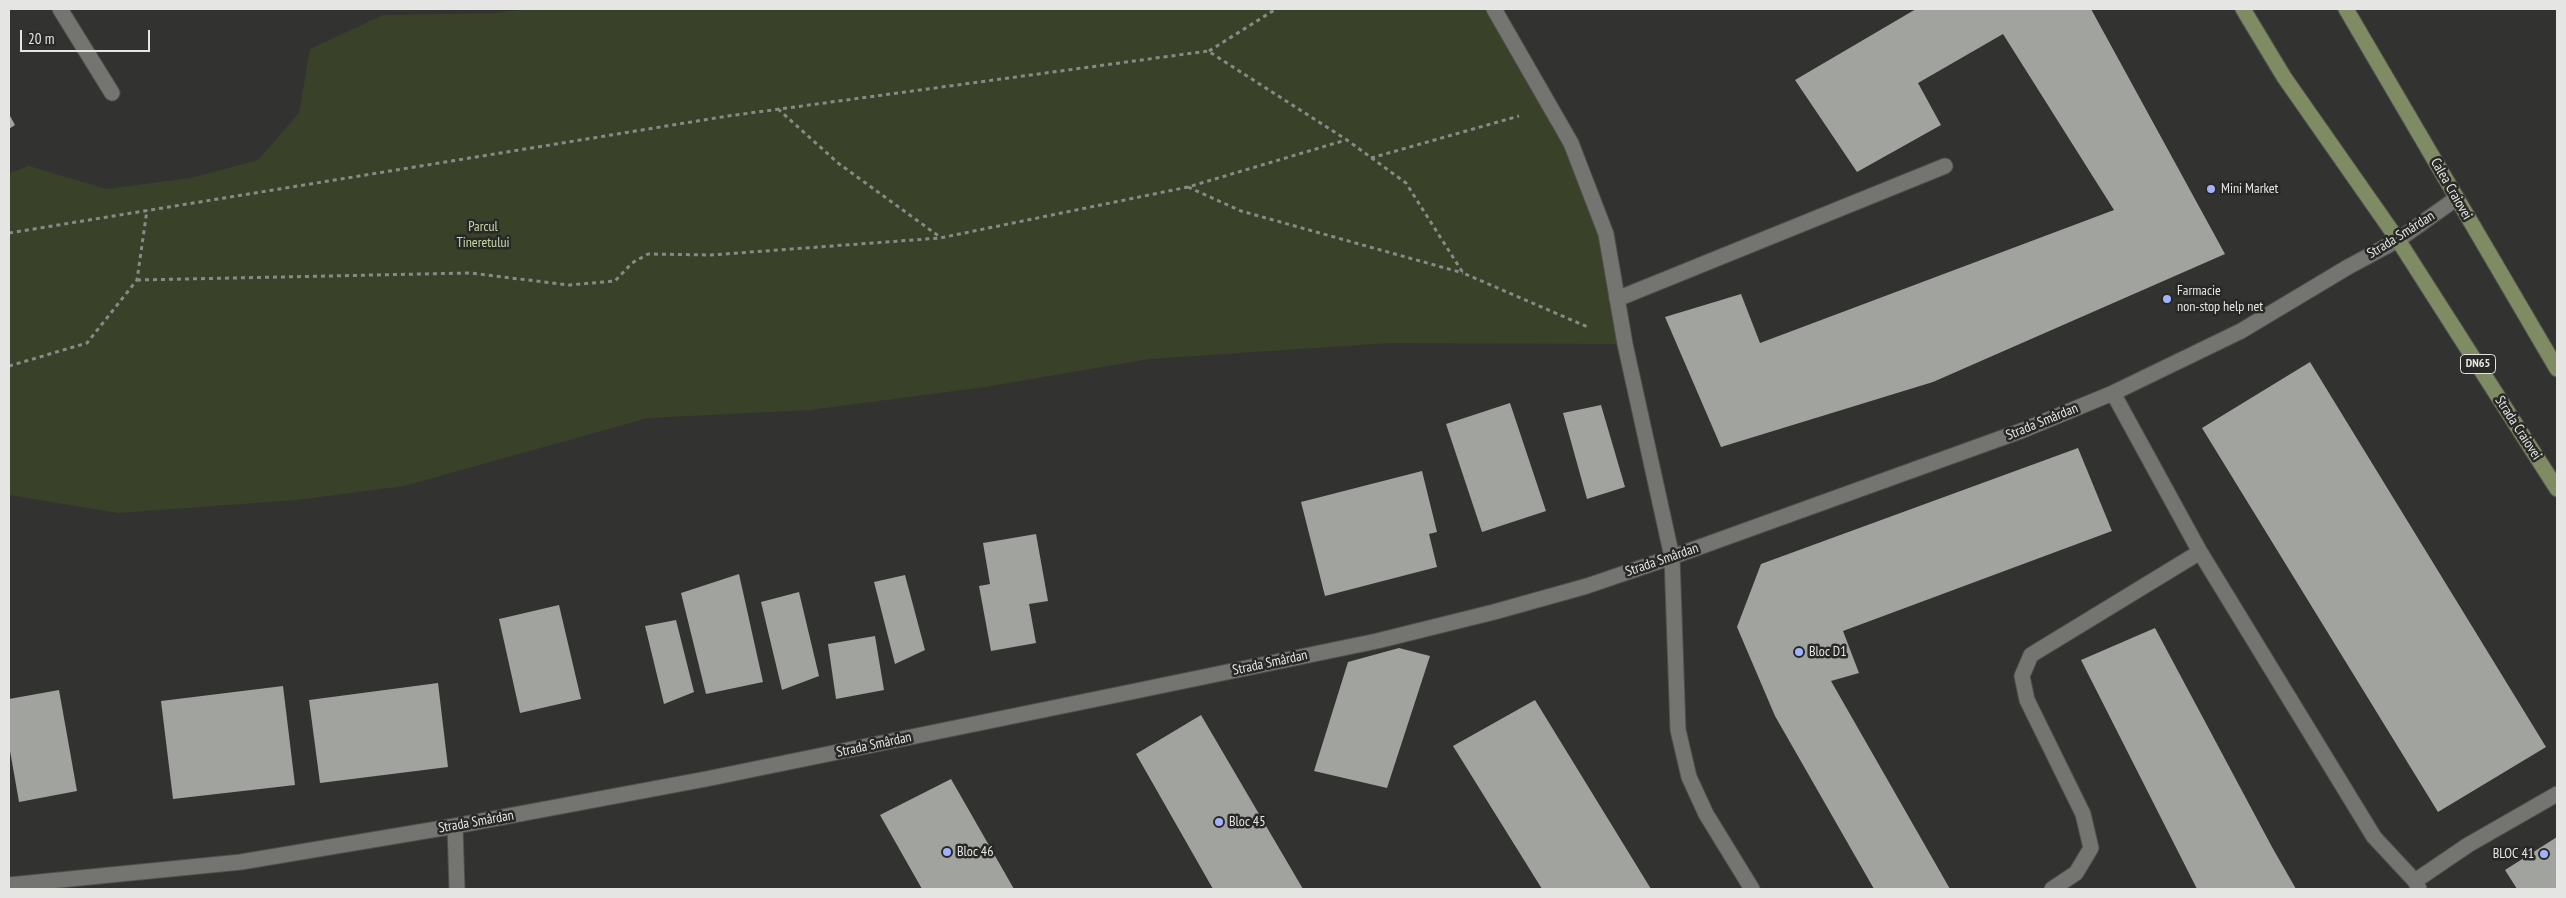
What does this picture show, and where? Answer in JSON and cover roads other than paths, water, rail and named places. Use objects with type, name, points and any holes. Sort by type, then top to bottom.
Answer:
[{"type":"main road","name":"DN65","points":[[2243,9],[2284,78],[2398,240]]},
{"type":"main road","name":"Calea Craiovei","points":[[2346,9],[2557,369]]},
{"type":"main road","name":"Strada Craiovei","points":[[2398,240],[2557,489]]},
{"type":"street","points":[[60,9],[112,93]]},
{"type":"street","points":[[1494,9],[1571,143],[1606,234],[1625,344],[1672,557],[1680,740],[1689,777],[1706,814],[1752,889]]},
{"type":"street","points":[[1618,299],[1945,166]]},
{"type":"street","name":"Strada Smârdan","points":[[9,884],[241,862],[455,826],[716,777],[1377,641],[1494,612],[1587,586],[2021,431],[2113,393],[2241,331],[2348,267],[2398,240],[2457,198]]},
{"type":"street","points":[[2113,393],[2200,552],[2374,837],[2417,885],[2468,845],[2557,794]]},
{"type":"street","points":[[2052,889],[2076,873],[2091,848],[2083,814],[2027,700],[2022,676],[2031,655],[2200,552]]},
{"type":"street","points":[[455,826],[457,889]]},
{"type":"place","name":"Mini Market","points":[[2211,189]]},
{"type":"place","name":"Farmacie non-stop help net","points":[[2167,299]]},
{"type":"place","name":"Bloc D1","points":[[1799,652]]},
{"type":"place","name":"Bloc 45","points":[[1219,822]]},
{"type":"place","name":"Bloc 46","points":[[947,852]]},
{"type":"place","name":"BLOC 41","points":[[2544,854]]},
{"type":"park label","name":"Parcul Tineretului","points":[[483,236]]}]
